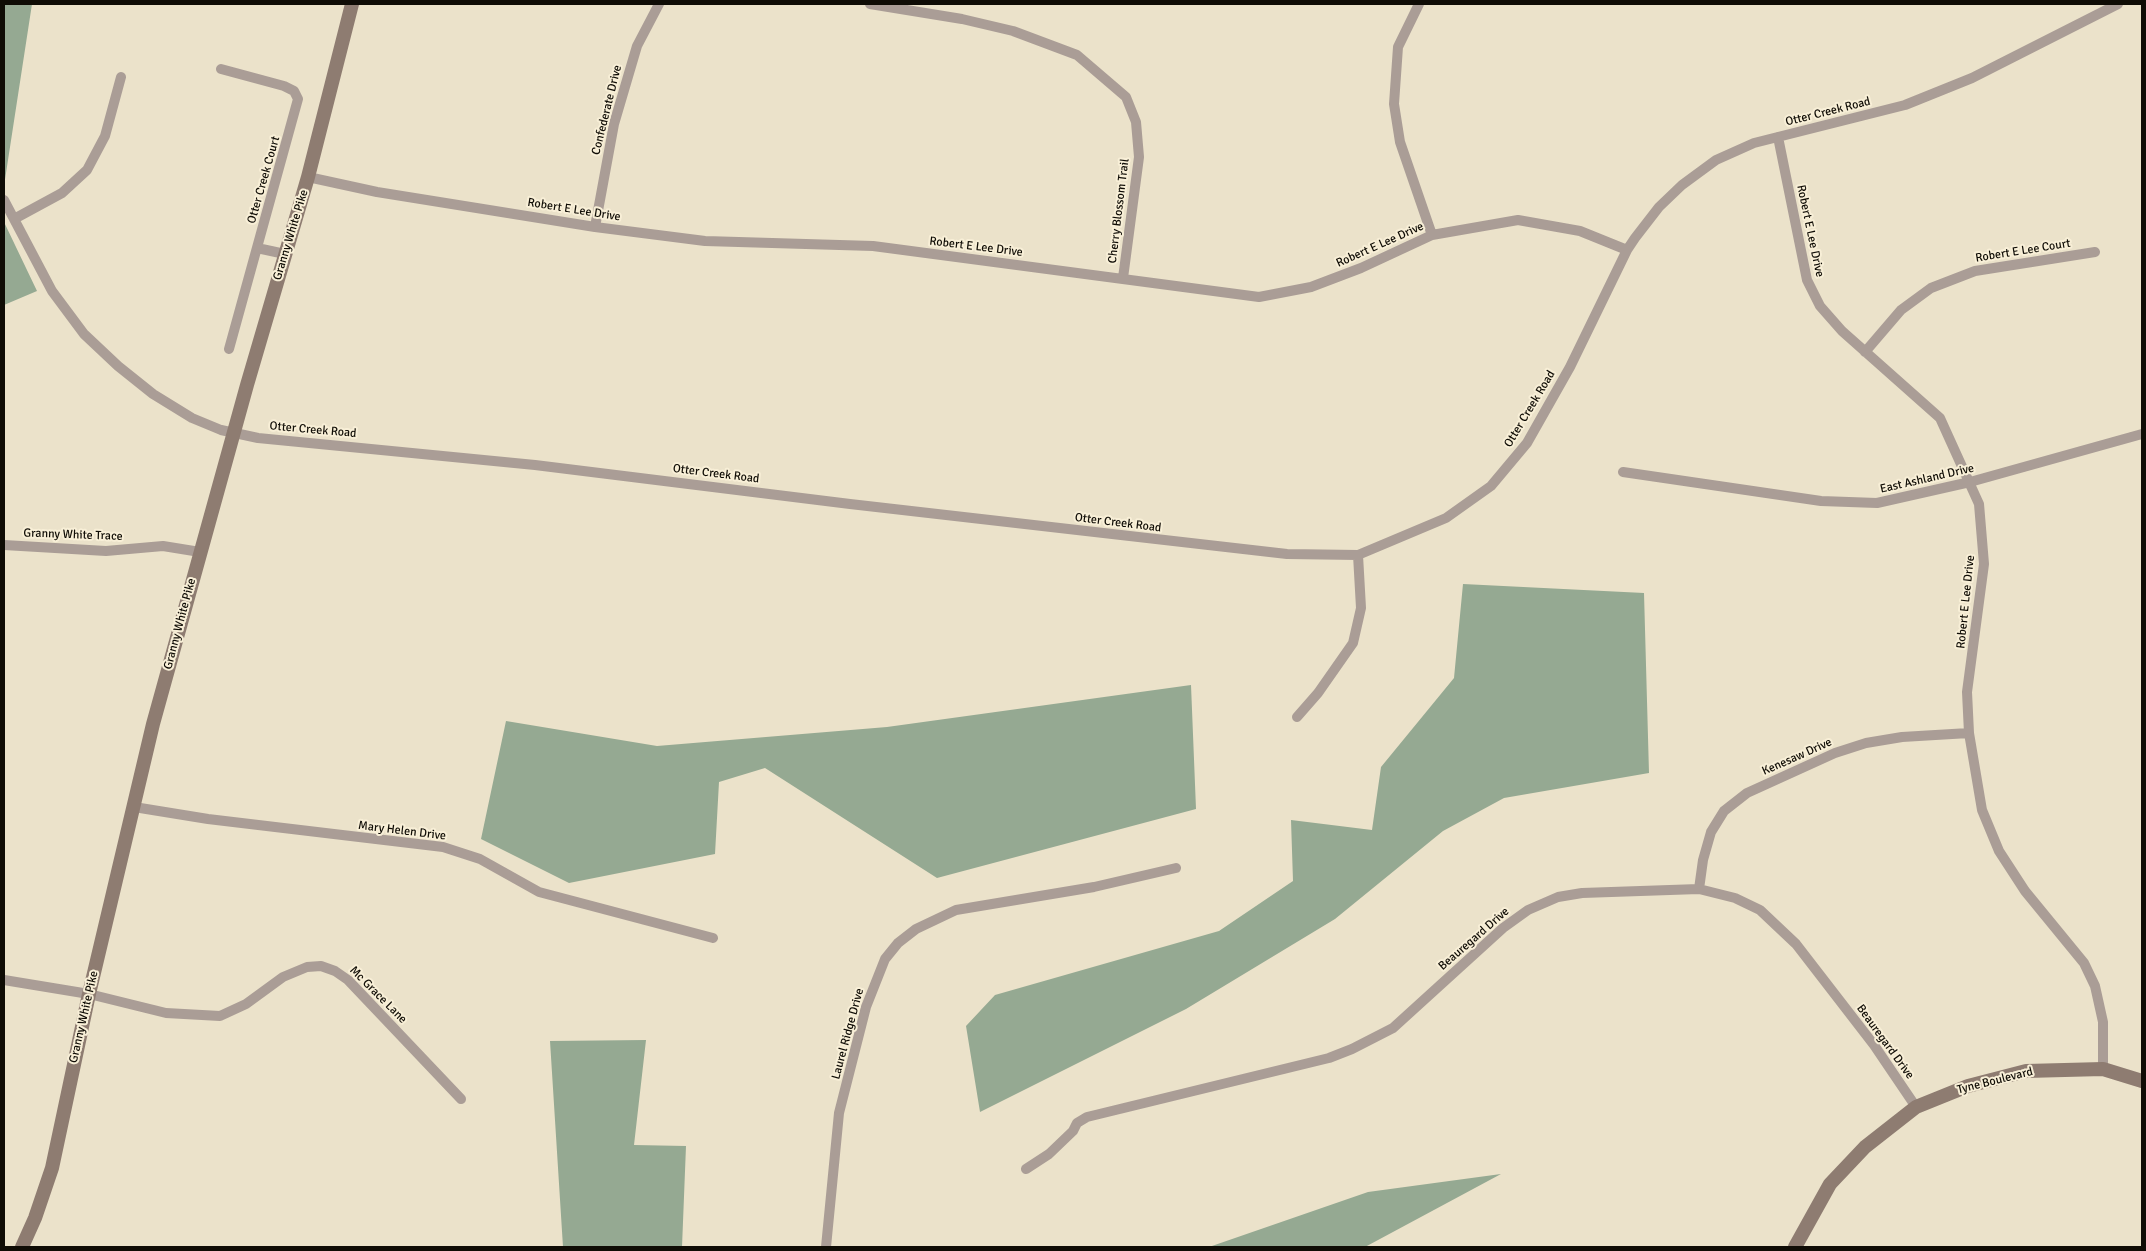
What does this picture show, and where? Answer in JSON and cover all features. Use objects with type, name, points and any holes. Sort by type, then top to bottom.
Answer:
[{"type":"main road","name":"Granny White Pike","points":[[22,1247],[35,1218],[52,1168],[89,994],[155,717],[200,552],[308,177],[352,4]]},
{"type":"main road","name":"Tyne Boulevard","points":[[1795,1247],[1830,1184],[1865,1147],[1916,1107],[1968,1086],[2026,1071],[2103,1069],[2142,1081]]},
{"type":"street","name":"Confederate Drive","points":[[595,227],[614,124],[637,46],[659,4]]},
{"type":"street","name":"Cherry Blossom Trail","points":[[870,4],[962,19],[1013,31],[1077,55],[1126,97],[1136,122],[1139,157],[1123,278]]},
{"type":"street","points":[[1419,4],[1398,47],[1394,104],[1400,142],[1432,236]]},
{"type":"street","name":"Otter Creek Road","points":[[4,200],[58,301],[100,350],[129,376],[161,399],[201,422],[234,433],[258,438],[534,465],[1279,554],[1358,555],[1446,518],[1491,486],[1527,442],[1570,368],[1627,250],[1659,207],[1682,185],[1716,160],[1754,143],[1905,105],[1972,78],[2118,4]]},
{"type":"street","name":"Otter Creek Court","points":[[221,69],[290,88],[297,94],[298,99],[229,349]]},
{"type":"street","points":[[14,219],[62,193],[87,170],[103,141],[121,77]]},
{"type":"street","name":"Robert E Lee Drive","points":[[1778,137],[1807,280],[1820,306],[1842,331],[1940,418],[1980,504],[1984,564],[1967,692],[1969,733],[1982,810],[1998,851],[2025,891],[2084,963],[2095,986],[2103,1022],[2103,1069]]},
{"type":"street","name":"Robert E Lee Drive","points":[[308,177],[365,190],[595,227],[705,241],[873,246],[1260,297],[1311,286],[1361,268],[1432,236],[1518,220],[1580,231],[1627,250]]},
{"type":"street","points":[[257,248],[285,254]]},
{"type":"street","name":"Robert E Lee Court","points":[[1865,352],[1901,310],[1931,288],[1975,271],[2095,252]]},
{"type":"street","name":"East Ashland Drive","points":[[1623,472],[1831,501],[1877,503],[1970,482],[2142,434]]},
{"type":"street","name":"Granny White Trace","points":[[4,545],[106,550],[162,546],[200,552]]},
{"type":"street","points":[[1297,716],[1318,692],[1353,643],[1361,608],[1358,555]]},
{"type":"street","name":"Kenesaw Drive","points":[[1699,889],[1703,860],[1711,832],[1724,811],[1747,793],[1835,753],[1866,743],[1902,737],[1969,733]]},
{"type":"street","name":"Mary Helen Drive","points":[[134,808],[208,819],[443,847],[480,859],[539,892],[713,938]]},
{"type":"street","name":"Laurel Ridge Drive","points":[[826,1247],[839,1113],[866,1007],[886,959],[898,943],[916,929],[956,910],[1094,887],[1176,868]]},
{"type":"street","name":"Beauregard Drive","points":[[1026,1169],[1049,1154],[1073,1131],[1077,1123],[1087,1117],[1329,1058],[1352,1049],[1393,1028],[1503,928],[1528,910],[1553,899],[1582,892],[1699,889],[1735,898],[1760,910],[1794,942],[1874,1045],[1916,1107]]},
{"type":"street","name":"Mc Grace Lane","points":[[4,980],[89,994],[166,1014],[220,1016],[246,1004],[283,977],[307,966],[321,966],[335,971],[348,980],[461,1099]]},
{"type":"green space","points":[[4,4],[32,4],[4,186]]},
{"type":"green space","points":[[4,222],[37,291],[4,305]]},
{"type":"green space","points":[[1463,584],[1644,593],[1649,773],[1504,798],[1443,831],[1335,919],[1186,1009],[980,1112],[966,1026],[995,995],[1219,931],[1293,881],[1291,820],[1372,830],[1381,767],[1454,678]]},
{"type":"green space","points":[[1191,685],[1196,809],[937,878],[765,768],[719,782],[715,854],[569,883],[481,839],[506,721],[657,746],[887,727]]},
{"type":"green space","points":[[646,1040],[634,1145],[686,1146],[682,1247],[563,1247],[550,1041]]},
{"type":"green space","points":[[1501,1174],[1365,1247],[1209,1247],[1368,1192]]}]
